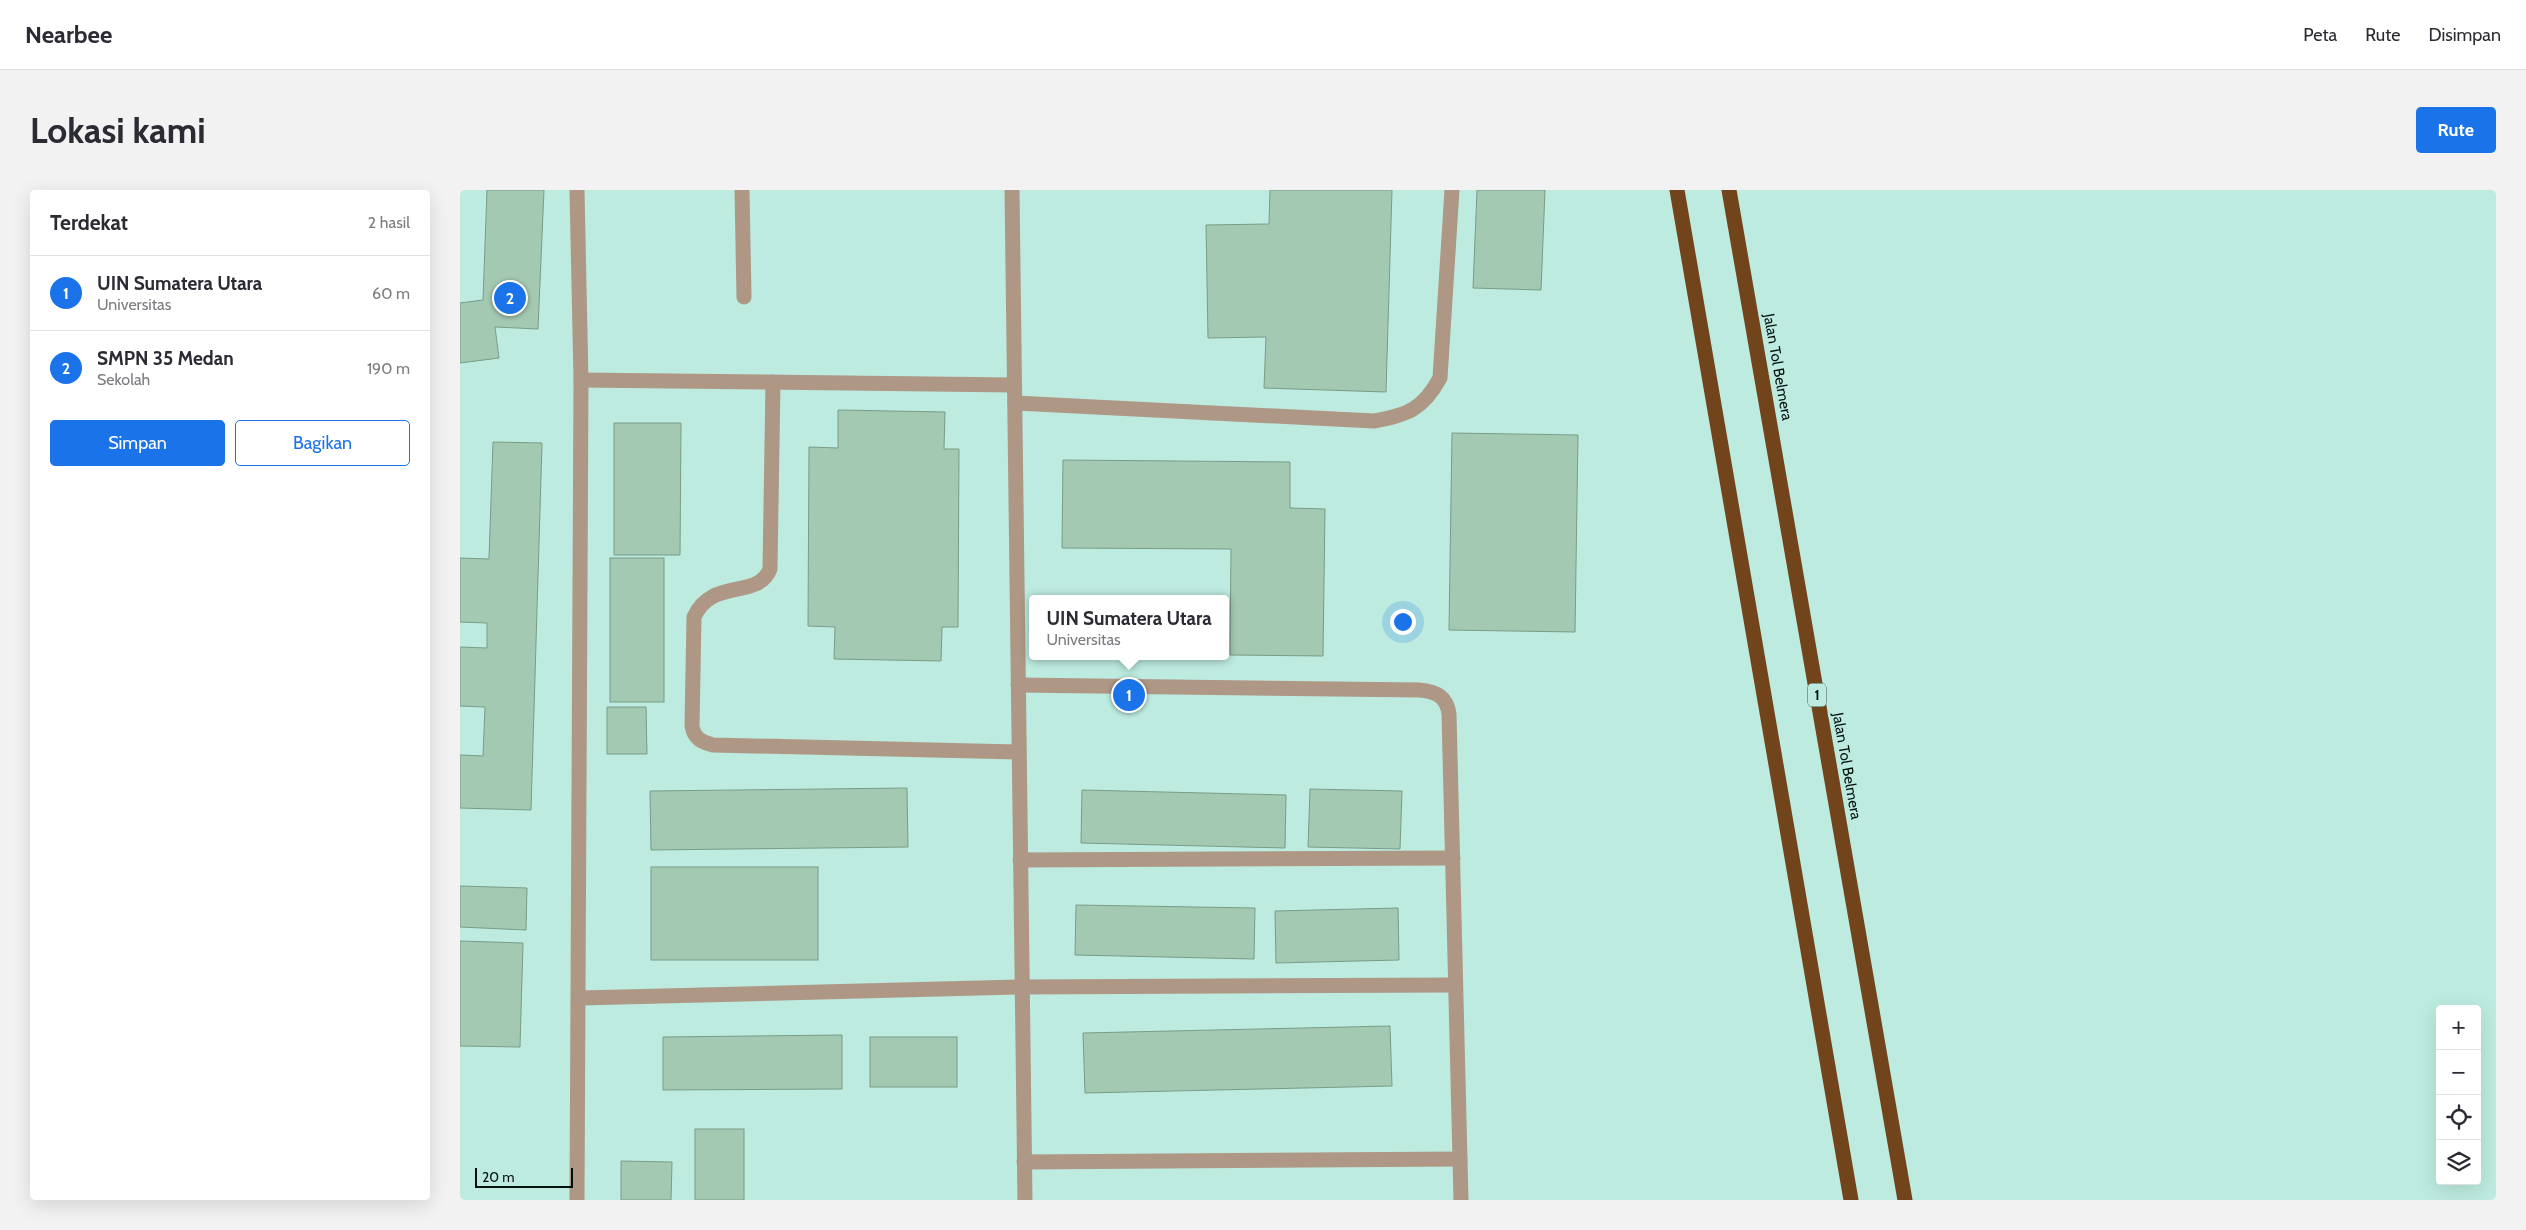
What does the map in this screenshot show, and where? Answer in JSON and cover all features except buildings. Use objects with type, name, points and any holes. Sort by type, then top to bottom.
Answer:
[{"type":"highway","points":[[1677,190],[1851,1200]]},
{"type":"highway","name":"Jalan Tol Belmera","points":[[1729,190],[1905,1200]]},
{"type":"street","points":[[577,190],[581,380],[580,998],[577,1200]]},
{"type":"street","points":[[742,190],[744,297]]},
{"type":"street","points":[[1012,190],[1025,1200]]},
{"type":"street","points":[[1015,402],[1374,421],[1394,417],[1416,409],[1431,394],[1440,378],[1452,190]]},
{"type":"street","points":[[581,380],[1014,385]]},
{"type":"street","points":[[772,382],[770,569],[767,576],[755,585],[708,598],[696,612],[694,617],[692,686],[692,726],[694,735],[704,743],[713,745],[1019,752]]},
{"type":"street","points":[[1018,685],[1428,691],[1437,694],[1448,704],[1461,1200]]},
{"type":"street","points":[[1020,860],[1452,858]]},
{"type":"street","points":[[580,998],[1022,987],[1455,985]]},
{"type":"street","points":[[1024,1162],[1460,1159]]},
{"type":"place","name":"SMPN 35 Medan","points":[[510,298]]},
{"type":"place","name":"UIN Sumatera Utara","points":[[1129,695]]}]
